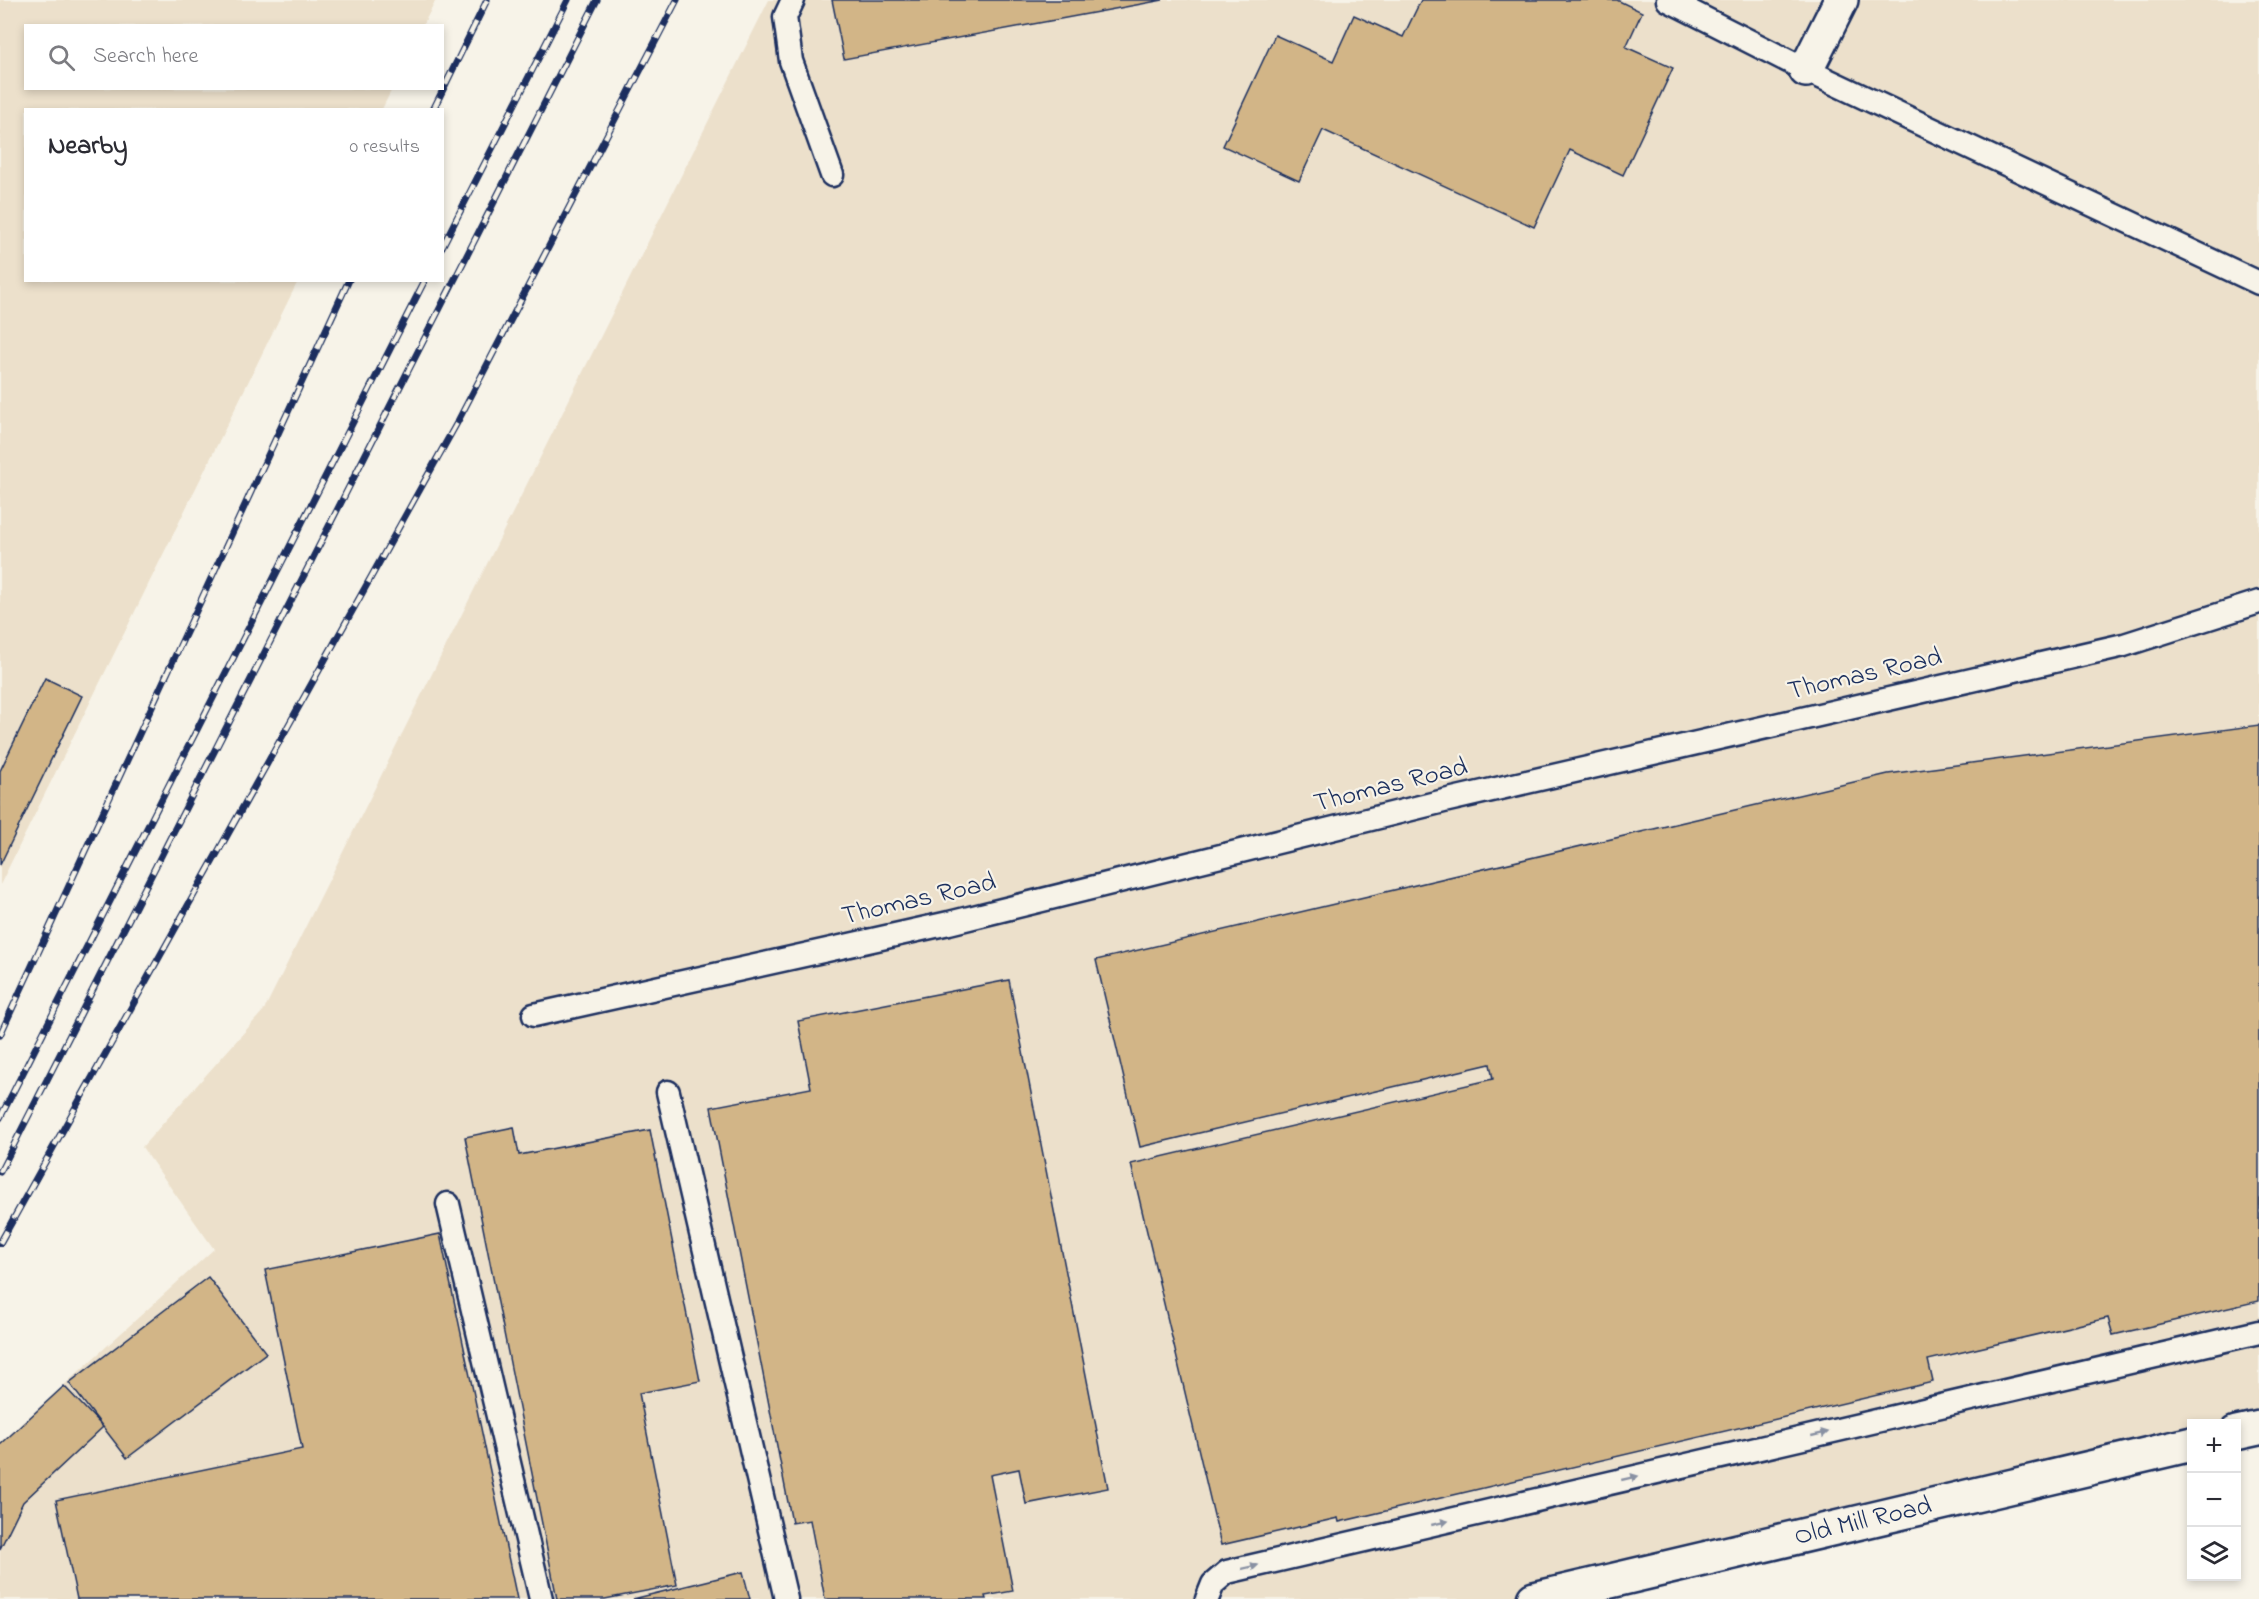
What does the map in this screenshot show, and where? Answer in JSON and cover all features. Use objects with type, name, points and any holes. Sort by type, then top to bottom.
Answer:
[{"type":"street","points":[[1806,70],[1841,0]]},
{"type":"street","points":[[2241,1432],[2259,1428]]},
{"type":"street","name":"Old Mill Road","points":[[1534,1599],[2187,1444]]},
{"type":"lane","points":[[793,0],[785,17],[791,62],[832,175]]},
{"type":"lane","points":[[1668,0],[1806,70],[2259,283]]},
{"type":"lane","name":"Thomas Road","points":[[534,1015],[949,923],[1444,801],[2124,645],[2259,602]]},
{"type":"lane","points":[[668,1092],[786,1599]]},
{"type":"lane","points":[[448,1204],[541,1599]]},
{"type":"lane","points":[[1207,1599],[1213,1584],[1227,1572],[2259,1332]]},
{"type":"shaded area","points":[[0,0],[436,0],[424,24],[24,24],[24,90],[392,90],[382,108],[24,108],[24,282],[298,282],[0,885]]},
{"type":"shaded area","points":[[769,0],[2259,0],[2259,1428],[2241,1425],[2241,1419],[2187,1419],[2187,1445],[1534,1599],[0,1599],[0,1443],[214,1249],[142,1147],[264,1010]]},
{"type":"building","points":[[832,0],[1163,0],[844,59]]},
{"type":"building","points":[[1421,0],[1617,0],[1642,12],[1626,47],[1673,68],[1623,175],[1570,150],[1534,227],[1323,130],[1299,181],[1223,146],[1275,35],[1333,61],[1354,15],[1403,37]]},
{"type":"building","points":[[45,678],[82,696],[0,865],[0,771]]},
{"type":"building","points":[[2259,725],[2259,1301],[2113,1335],[2108,1318],[1928,1360],[1933,1382],[1339,1522],[1338,1518],[1221,1545],[1131,1164],[1493,1079],[1490,1064],[1140,1147],[1096,960],[1888,774]]},
{"type":"building","points":[[1009,980],[1108,1488],[1026,1504],[1019,1469],[990,1475],[1013,1591],[985,1596],[986,1599],[825,1599],[810,1520],[792,1523],[711,1107],[811,1088],[798,1021]]},
{"type":"building","points":[[514,1127],[519,1155],[650,1130],[700,1381],[639,1393],[677,1585],[605,1599],[557,1599],[465,1137]]},
{"type":"building","points":[[440,1234],[517,1599],[77,1599],[56,1500],[302,1449],[265,1270]]},
{"type":"building","points":[[208,1277],[266,1353],[127,1458],[69,1383]]},
{"type":"building","points":[[64,1386],[103,1427],[23,1502],[0,1549],[0,1445]]},
{"type":"building","points":[[743,1572],[750,1599],[633,1599]]},
{"type":"railway","points":[[444,88],[487,0]]},
{"type":"railway","points":[[444,243],[568,0]]},
{"type":"railway","points":[[0,1172],[597,0]]},
{"type":"railway","points":[[0,1243],[458,421],[677,0]]},
{"type":"railway","points":[[434,108],[443,90]]},
{"type":"railway","points":[[0,1035],[348,282]]},
{"type":"railway","points":[[0,1118],[424,282]]}]
